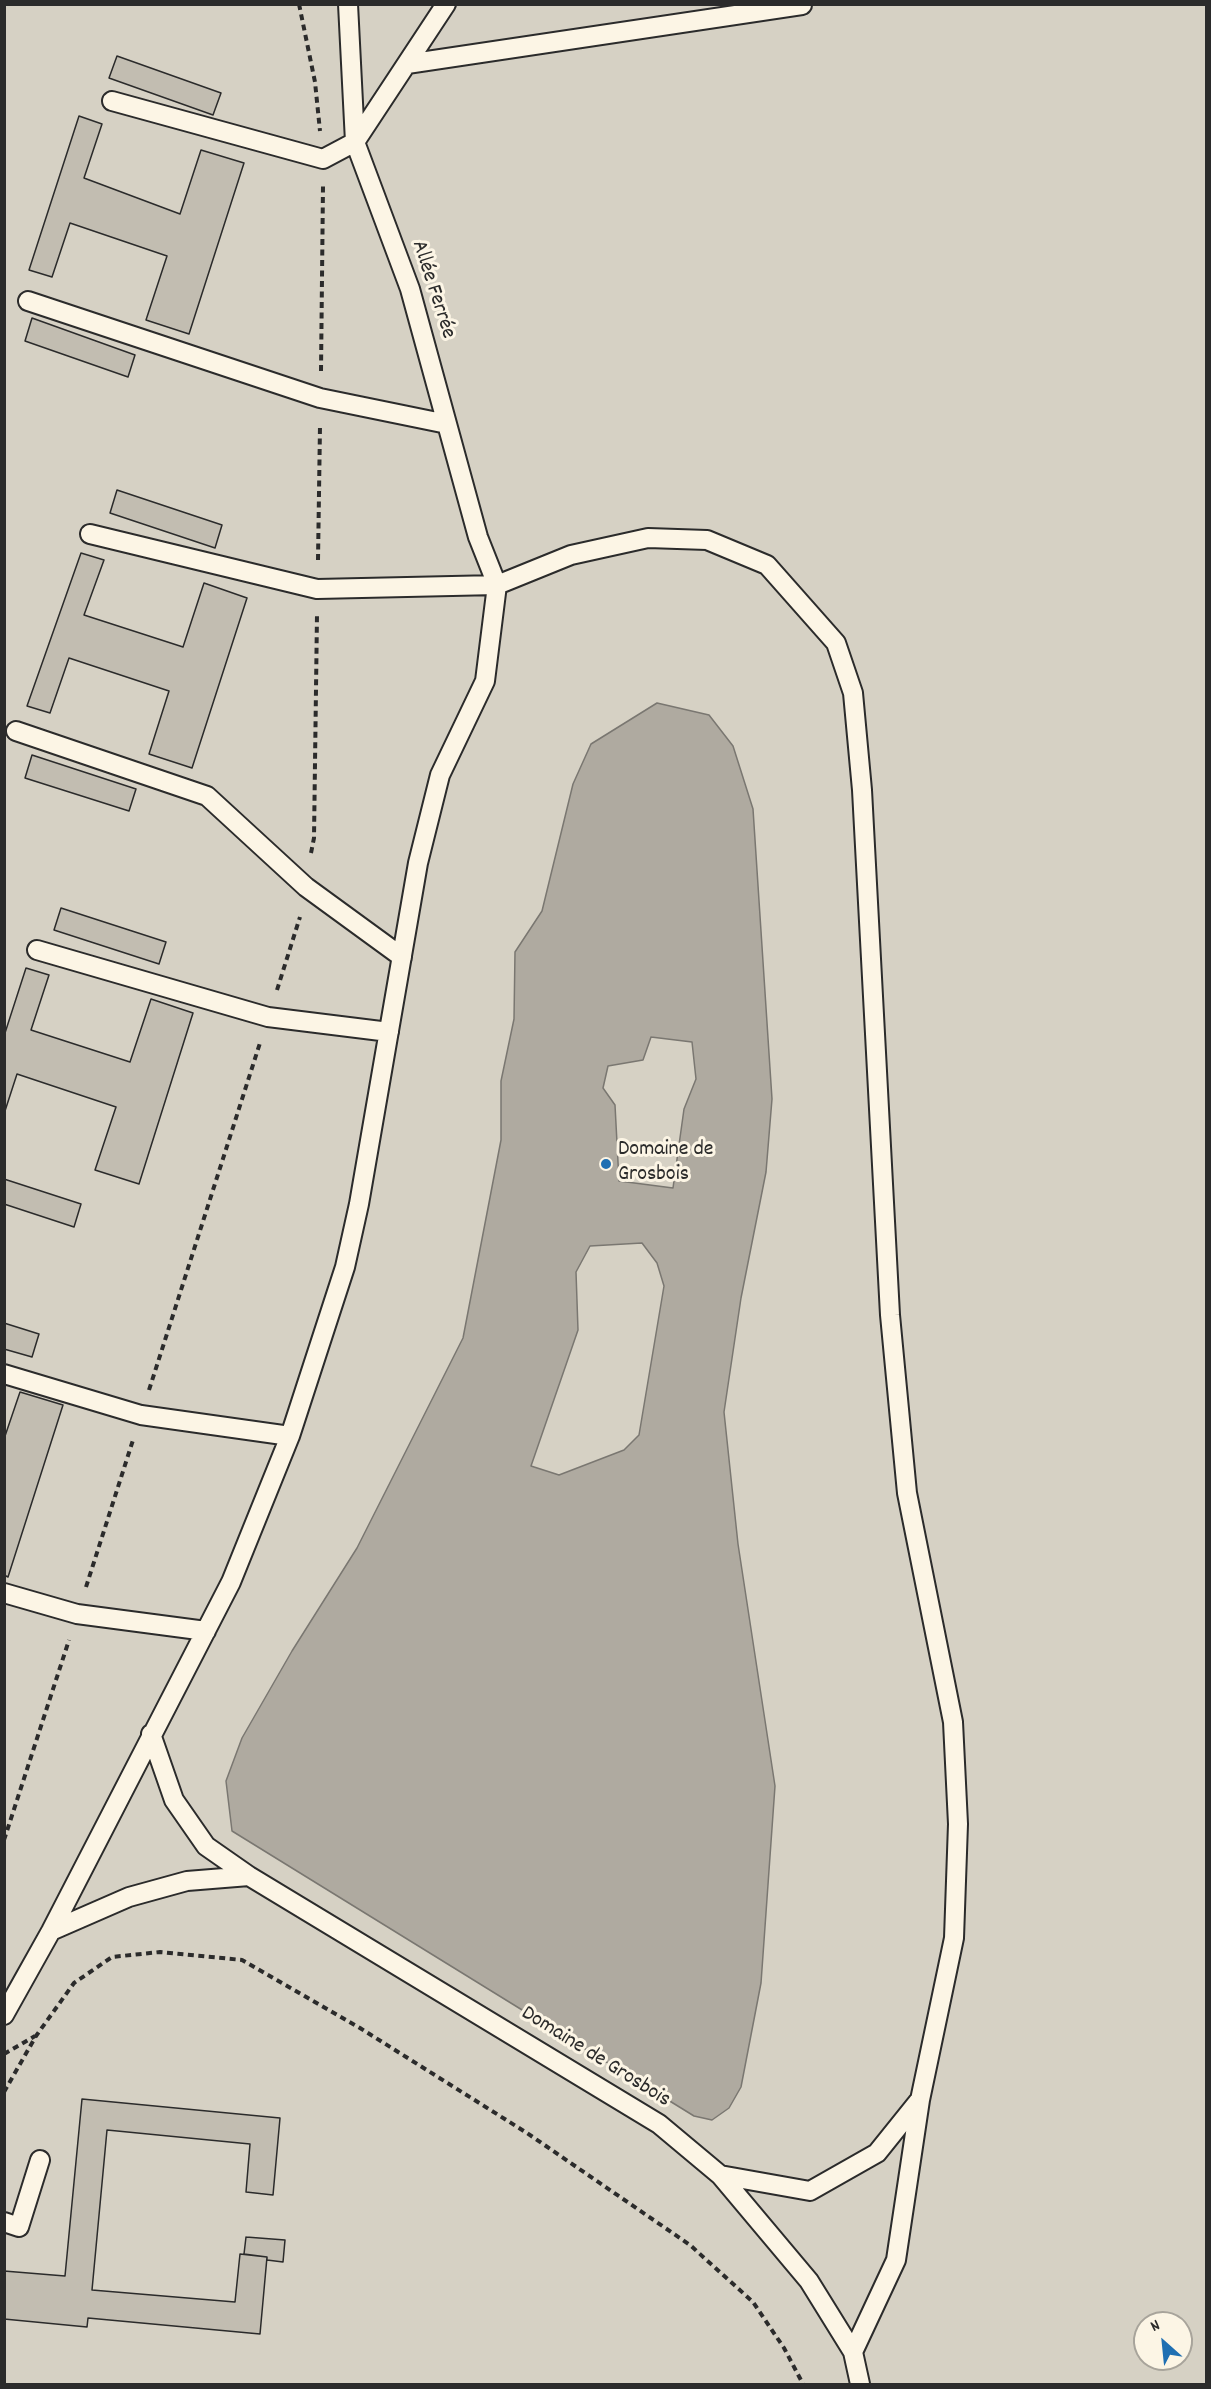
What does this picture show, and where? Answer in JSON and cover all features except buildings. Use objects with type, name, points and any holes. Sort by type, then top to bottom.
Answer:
[{"type":"lane","name":"Allée Ferrée","points":[[348,4],[355,142],[410,289],[478,537],[497,585]]},
{"type":"lane","points":[[112,101],[323,159],[355,142],[446,4]]},
{"type":"lane","points":[[407,64],[802,5]]},
{"type":"lane","points":[[28,301],[320,398],[447,424]]},
{"type":"lane","points":[[90,534],[317,589],[497,585],[571,555],[648,538],[707,540],[767,565],[836,644],[853,693],[862,790],[889,1303],[898,1408],[907,1493],[953,1722],[958,1813],[954,1938],[920,2100],[896,2260],[853,2352]]},
{"type":"lane","points":[[4,2015],[51,1931],[231,1582],[290,1436],[345,1267],[359,1204],[418,863],[440,775],[485,681],[497,585]]},
{"type":"lane","points":[[16,730],[207,796],[306,887],[402,957]]},
{"type":"lane","points":[[37,950],[268,1017],[389,1032]]},
{"type":"lane","points":[[4,1374],[141,1415],[290,1436]]},
{"type":"lane","points":[[4,1593],[77,1614],[206,1631]]},
{"type":"lane","name":"Domaine de Grosbois","points":[[152,1734],[174,1800],[206,1846],[249,1876],[659,2124],[720,2175],[809,2281],[853,2352],[860,2385]]},
{"type":"lane","points":[[51,1931],[129,1897],[186,1881],[249,1876]]},
{"type":"lane","points":[[720,2175],[810,2191],[877,2153],[920,2100]]},
{"type":"lane","points":[[4,2222],[19,2227],[40,2160]]},
{"type":"path","points":[[4,1840],[268,1017],[302,909],[306,887],[314,837],[323,159],[315,82],[299,4]]},
{"type":"path","points":[[4,2091],[36,2036],[74,1983],[112,1957],[160,1952],[242,1960],[360,2028],[527,2133],[690,2245],[753,2302],[784,2348],[803,2385]]},
{"type":"path","points":[[4,2054],[36,2036]]},
{"type":"shaded area","name":"Domaine de Grosbois","points":[[5,5],[1206,5],[1206,2384],[5,2384]]},
{"type":"shaded area","points":[[657,703],[709,715],[733,746],[753,809],[772,1099],[766,1172],[741,1298],[724,1412],[738,1544],[775,1786],[761,1983],[741,2087],[729,2108],[712,2120],[694,2116],[232,1831],[226,1781],[242,1738],[292,1651],[357,1548],[463,1338],[501,1140],[501,1081],[514,1019],[515,952],[542,911],[573,784],[591,744]],"holes":[[[651,1037],[692,1042],[696,1079],[684,1109],[673,1188],[619,1181],[615,1105],[603,1088],[608,1066],[643,1060]],[[642,1243],[657,1263],[664,1286],[639,1435],[624,1450],[559,1475],[531,1466],[578,1330],[576,1272],[590,1246]]]},
{"type":"place","name":"Domaine de Grosbois","points":[[606,1164]]}]
